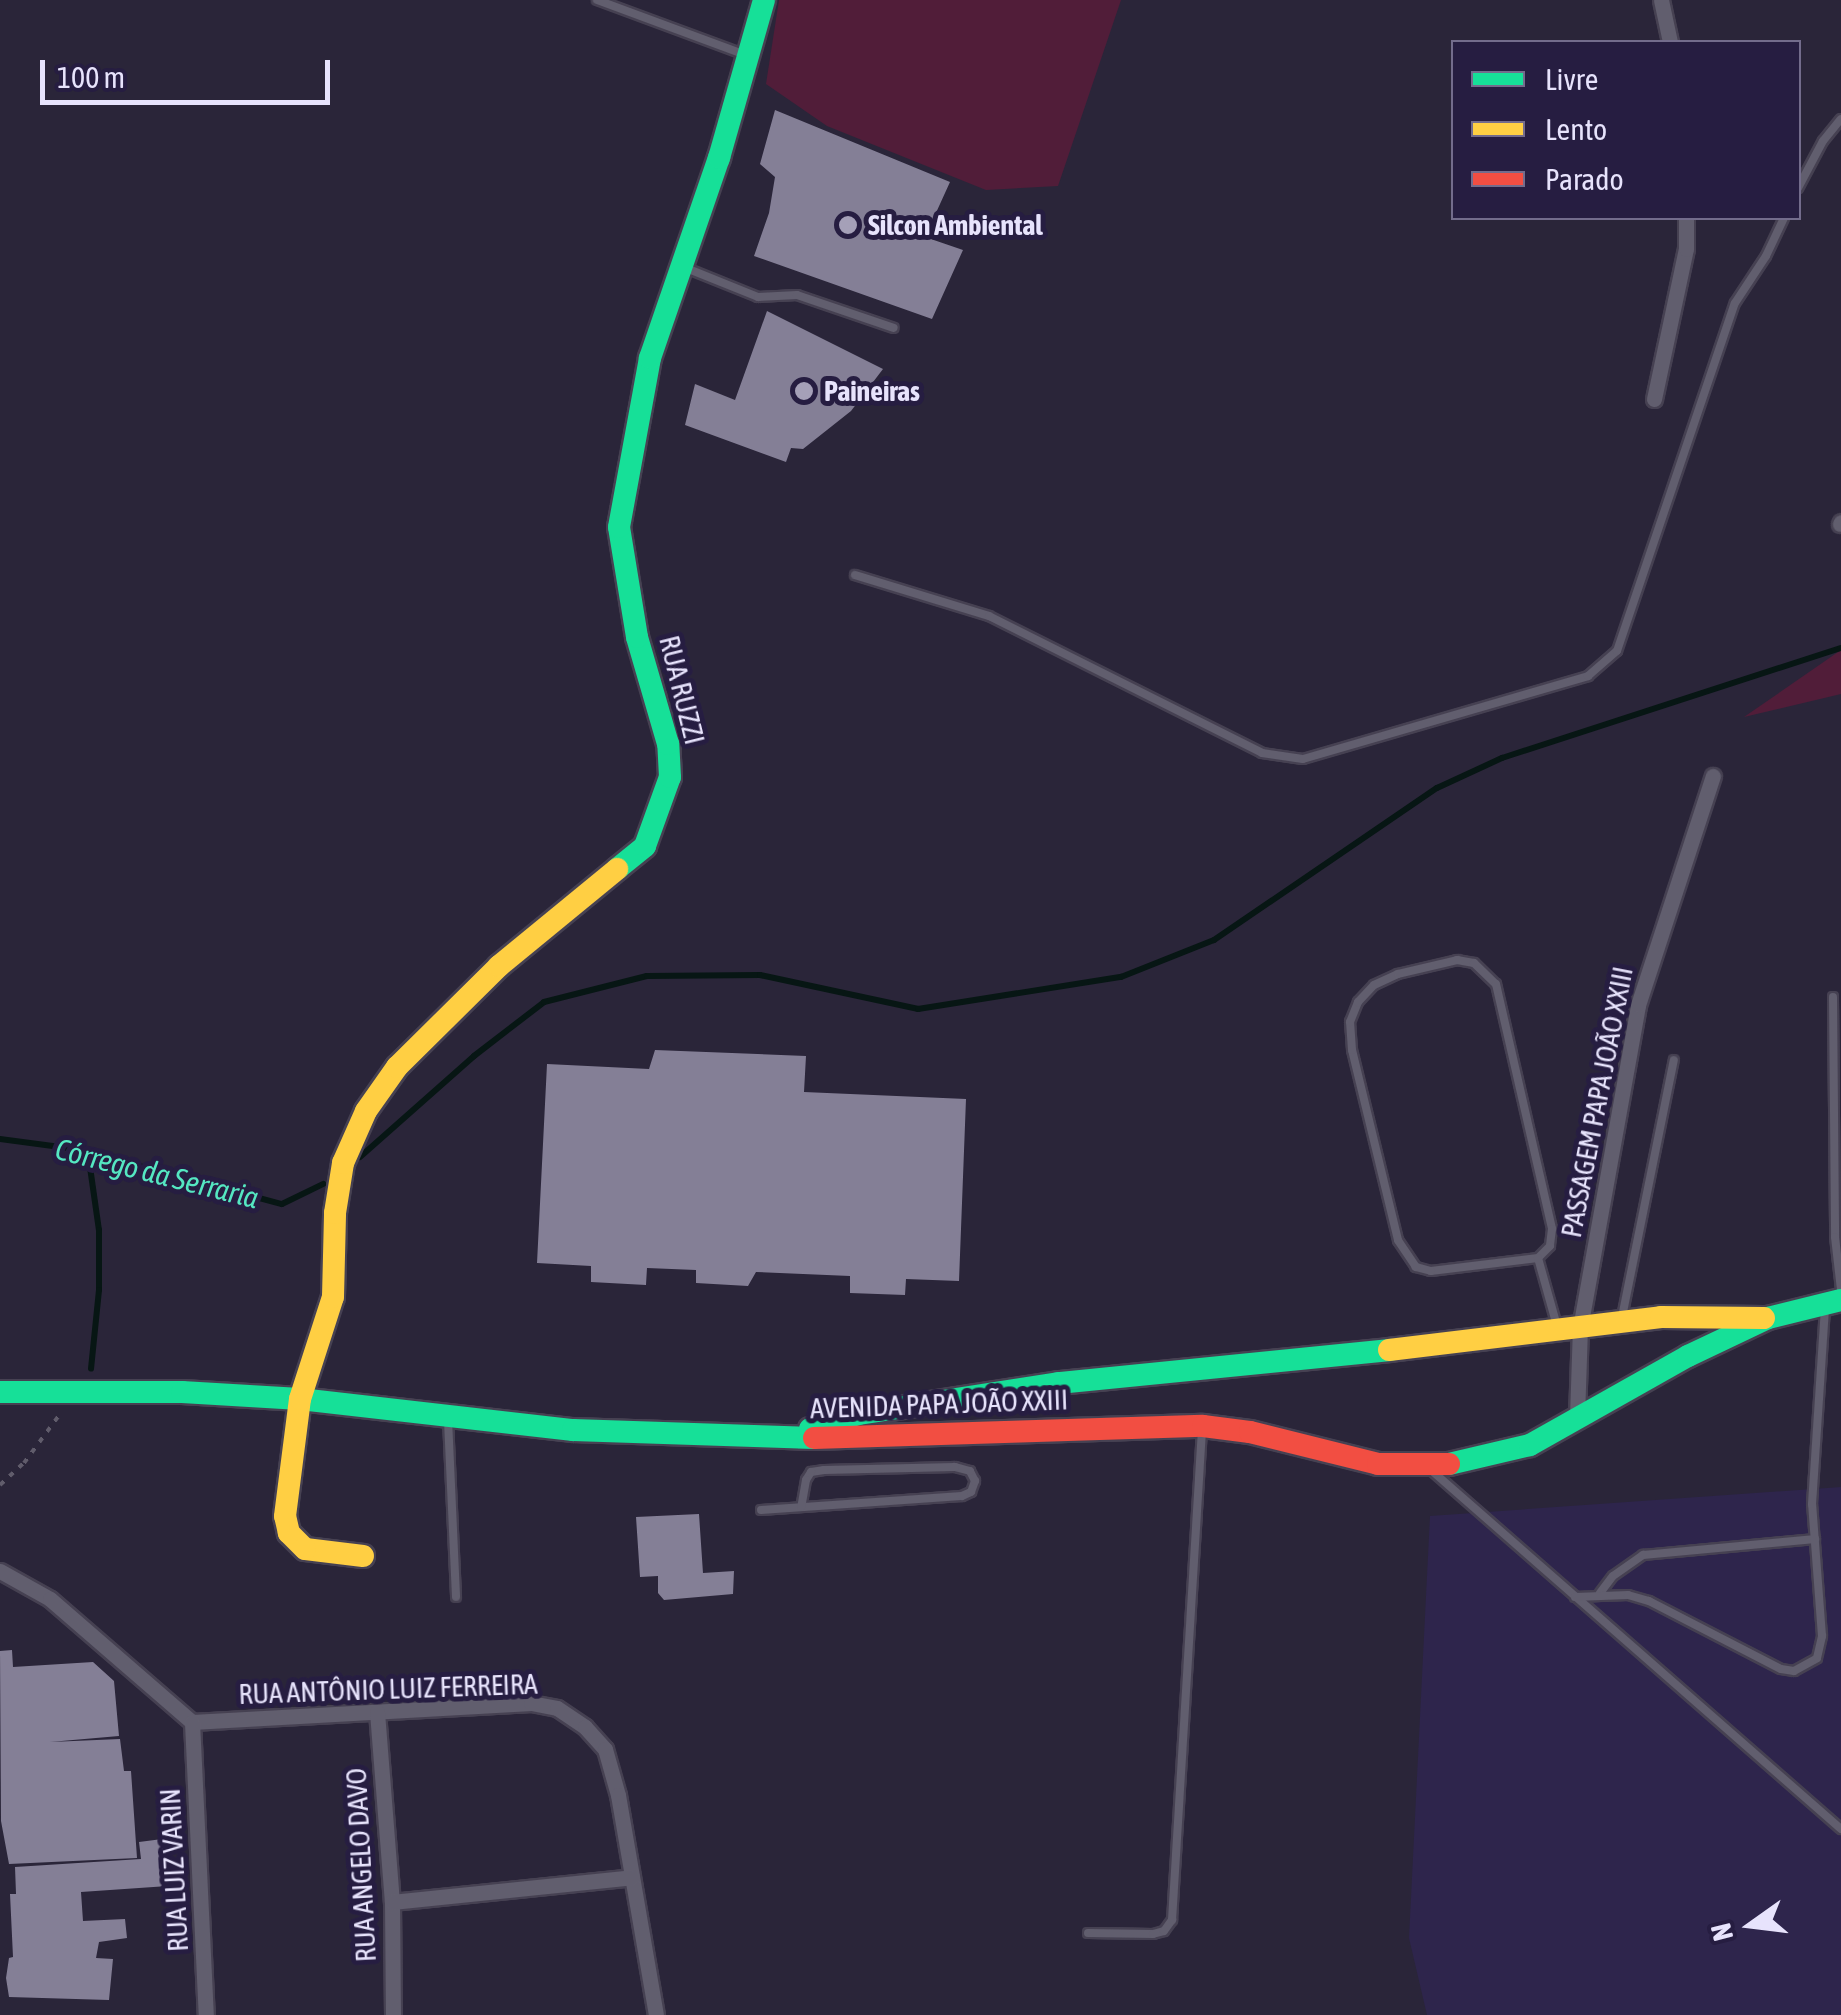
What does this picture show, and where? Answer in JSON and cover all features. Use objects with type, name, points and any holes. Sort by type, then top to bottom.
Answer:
[{"type":"street","name":"RUA RUZZI","points":[[364,1556],[305,1549],[288,1532],[285,1516],[300,1399],[333,1297],[334,1213],[343,1162],[366,1111],[397,1067],[498,966],[632,858],[655,828],[670,777],[668,744],[637,637],[619,526],[650,358],[764,0]]},
{"type":"street","points":[[1661,0],[1670,40]]},
{"type":"street","points":[[1654,399],[1686,249],[1686,220]]},
{"type":"street","name":"PASSAGEM PAPA JOÃO XXIII","points":[[1578,1416],[1569,1328],[1638,1005],[1712,776]]},
{"type":"street","name":"AVENIDA PAPA JOÃO XXIII","points":[[0,1392],[300,1399],[573,1430],[776,1438],[1202,1426],[1250,1432],[1378,1464],[1428,1467],[1477,1461],[1530,1446],[1578,1416],[1768,1318],[1836,1298]]},
{"type":"street","points":[[776,1438],[859,1414],[1059,1383],[1621,1321],[1728,1314],[1768,1318]]},
{"type":"street","points":[[0,1571],[50,1600],[192,1722]]},
{"type":"street","name":"RUA ANTÔNIO LUIZ FERREIRA","points":[[192,1722],[532,1703],[556,1708],[585,1727],[605,1749],[656,2015]]},
{"type":"street","name":"RUA ANGELO DAVO","points":[[377,1712],[392,1902],[393,2015]]},
{"type":"street","name":"RUA LUIZ VARIN","points":[[192,1722],[206,2015]]},
{"type":"street","points":[[392,1902],[632,1877]]},
{"type":"lane","points":[[597,0],[747,56]]},
{"type":"lane","points":[[1801,182],[1823,141],[1841,119]]},
{"type":"lane","points":[[854,575],[989,616],[1262,753],[1303,759],[1588,676],[1604,668],[1617,651],[1735,303],[1766,256],[1783,220]]},
{"type":"lane","points":[[682,267],[758,297],[798,296],[894,328]]},
{"type":"lane","points":[[1456,960],[1474,962],[1496,984],[1552,1229],[1550,1246],[1538,1258],[1431,1271],[1416,1267],[1406,1256],[1398,1240],[1352,1050],[1350,1022],[1358,1002],[1374,986],[1398,974],[1456,960]]},
{"type":"lane","points":[[1574,1596],[1600,1594],[1649,1602],[1780,1670],[1794,1671],[1817,1658],[1822,1636],[1812,1504],[1836,1298],[1833,997]]},
{"type":"lane","points":[[1621,1321],[1674,1060]]},
{"type":"lane","points":[[1538,1258],[1569,1328]]},
{"type":"lane","points":[[447,1415],[456,1596]]},
{"type":"lane","points":[[1088,1934],[1153,1934],[1164,1931],[1172,1920],[1202,1426]]},
{"type":"lane","points":[[761,1510],[962,1496],[971,1492],[975,1481],[970,1471],[955,1467],[824,1470],[811,1472],[806,1480],[801,1507]]},
{"type":"lane","points":[[1428,1467],[1841,1829]]},
{"type":"lane","points":[[1600,1594],[1613,1576],[1644,1555],[1815,1539]]},
{"type":"path","points":[[0,1486],[80,1392]]},
{"type":"shaded area","points":[[779,0],[1121,0],[1058,186],[986,190],[827,126],[766,84]]},
{"type":"shaded area","points":[[1841,650],[1841,694],[1744,717]]},
{"type":"shaded area","points":[[1841,1487],[1841,2015],[1427,2015],[1409,1938],[1430,1516]]},
{"type":"building","name":"Silcon Ambiental","points":[[775,110],[950,182],[925,237],[963,250],[932,319],[754,256],[769,213],[775,177],[760,164]]},
{"type":"building","name":"Paineiras","points":[[767,311],[883,369],[851,411],[803,449],[791,448],[786,462],[685,425],[695,384],[735,400]]},
{"type":"building","points":[[655,1050],[806,1056],[804,1092],[966,1099],[959,1281],[906,1279],[905,1295],[850,1293],[850,1276],[756,1272],[748,1286],[696,1283],[696,1270],[647,1268],[646,1285],[591,1282],[591,1266],[537,1263],[547,1064],[649,1069]]},
{"type":"building","points":[[699,1514],[703,1573],[734,1571],[733,1594],[664,1600],[658,1593],[658,1576],[640,1577],[636,1517]]},
{"type":"building","points":[[12,1650],[13,1667],[93,1662],[114,1681],[119,1736],[50,1742],[120,1739],[124,1771],[131,1771],[137,1858],[9,1864],[1,1821],[0,1651]]},
{"type":"building","points":[[170,1838],[168,1886],[81,1892],[83,1921],[125,1919],[127,1938],[99,1942],[96,1958],[113,1959],[109,2000],[9,1997],[6,1978],[9,1958],[13,1957],[10,1894],[16,1894],[15,1867],[141,1859],[139,1842]]},
{"type":"waterway","points":[[360,1157],[474,1056],[544,1002],[647,976],[760,975],[918,1009],[1121,977],[1214,940],[1437,788],[1502,758],[1841,648]]},
{"type":"waterway","name":"Córrego da Serraria","points":[[0,1139],[75,1149],[282,1204],[323,1184]]},
{"type":"waterway","points":[[88,1153],[99,1230],[99,1290],[91,1369]]},
{"type":"traffic: fast","points":[[617,869],[645,846],[670,777],[668,744],[637,637],[619,527],[650,358],[719,158],[764,0]]},
{"type":"traffic: fast","points":[[1449,1464],[1530,1445],[1688,1356],[1768,1318],[1841,1300]]},
{"type":"traffic: fast","points":[[810,1429],[859,1414],[1059,1383],[1389,1350]]},
{"type":"traffic: fast","points":[[0,1392],[182,1392],[300,1399],[573,1430],[814,1438]]},
{"type":"traffic: slow","points":[[363,1556],[305,1549],[289,1533],[285,1516],[300,1399],[333,1297],[335,1213],[343,1163],[366,1111],[397,1067],[499,966],[617,869]]},
{"type":"traffic: slow","points":[[1389,1350],[1661,1317],[1764,1318]]},
{"type":"traffic: jam","points":[[814,1438],[1203,1426],[1250,1432],[1378,1464],[1449,1464]]},
{"type":"place","name":"Silcon Ambiental","points":[[848,225]]},
{"type":"place","name":"Paineiras","points":[[804,391]]}]
